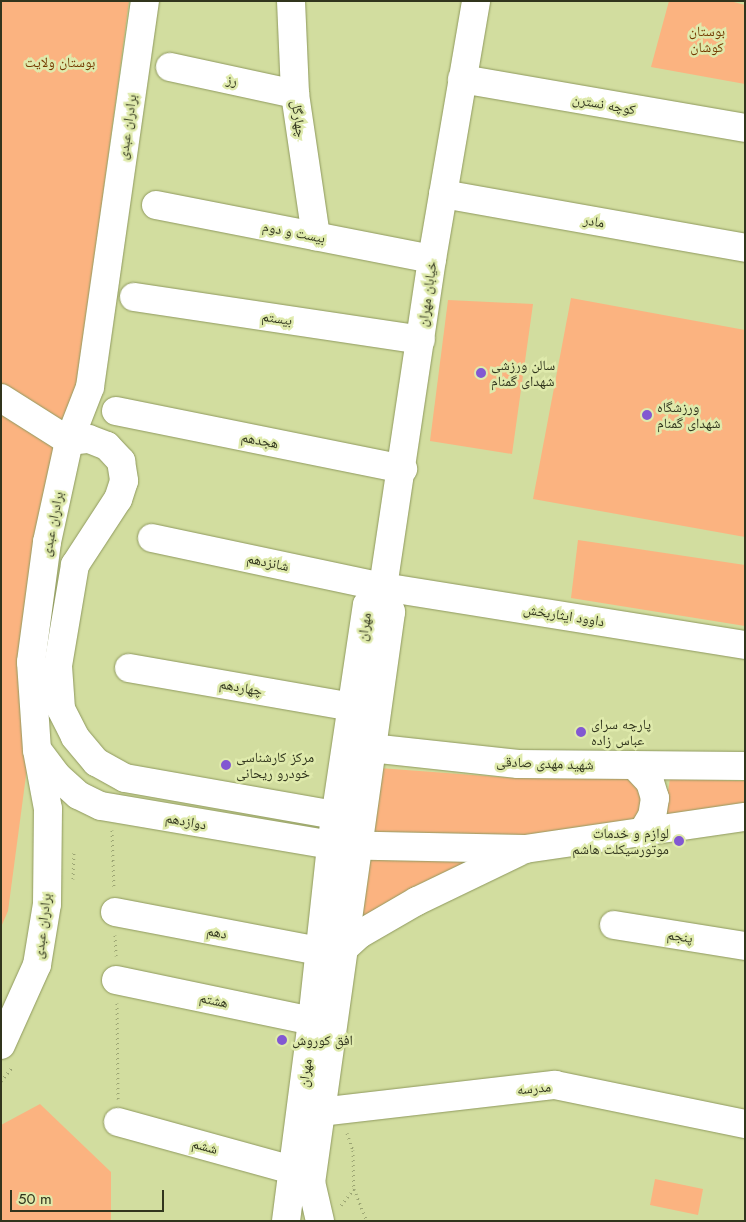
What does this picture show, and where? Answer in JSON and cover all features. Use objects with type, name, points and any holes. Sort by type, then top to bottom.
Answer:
[{"type":"main road","name":"برادران عبدی","points":[[9,1053],[37,966],[46,904],[48,809],[37,750],[31,662],[46,542],[70,441],[90,387],[145,1]]},
{"type":"main road","name":"چهارگل","points":[[291,1],[295,94],[316,236]]},
{"type":"main road","name":"خیابان مهران","points":[[383,587],[403,469],[432,259],[476,1]]},
{"type":"main road","name":"رز","points":[[170,66],[295,94]]},
{"type":"main road","name":"کوچه نسترن","points":[[462,79],[745,128]]},
{"type":"main road","name":"مادر","points":[[443,194],[745,248]]},
{"type":"main road","name":"بیست و دوم","points":[[156,205],[432,259]]},
{"type":"main road","name":"بیستم","points":[[134,297],[421,340]]},
{"type":"main road","points":[[1,398],[70,441],[88,439],[107,446],[121,462],[124,480],[118,500],[75,564],[58,666],[62,709],[74,737],[96,762],[125,778],[335,815]]},
{"type":"main road","name":"هجدهم","points":[[116,411],[403,469]]},
{"type":"main road","name":"شانزدهم","points":[[152,538],[383,587]]},
{"type":"main road","name":"مهران","points":[[344,844],[335,815],[358,747],[352,707],[367,605],[383,587]]},
{"type":"main road","name":"مهران","points":[[302,1210],[311,1183],[320,1112],[331,951],[358,747],[390,612],[383,587]]},
{"type":"main road","name":"داوود ایثاربخش","points":[[383,587],[745,645]]},
{"type":"main road","name":"چهاردهم","points":[[129,668],[352,707]]},
{"type":"main road","name":"شهید مهدی صادقی","points":[[358,747],[518,764],[745,766]]},
{"type":"main road","name":"دوازدهم","points":[[37,750],[57,776],[78,795],[101,806],[344,844]]},
{"type":"main road","points":[[634,765],[650,782],[655,798],[652,816],[641,834]]},
{"type":"main road","points":[[344,844],[525,849],[641,834],[745,817]]},
{"type":"main road","points":[[331,951],[416,901],[525,849]]},
{"type":"main road","name":"دهم","points":[[115,912],[331,951]]},
{"type":"main road","name":"پنجم","points":[[614,925],[745,946]]},
{"type":"main road","name":"مهران","points":[[302,1210],[292,1170],[312,1021],[331,951]]},
{"type":"main road","name":"هشتم","points":[[116,980],[312,1021]]},
{"type":"main road","name":"مدرسه","points":[[320,1112],[555,1085],[745,1124]]},
{"type":"main road","name":"ششم","points":[[118,1122],[292,1170]]},
{"type":"path","points":[[112,825],[118,1122]]},
{"type":"path","points":[[72,889],[74,847]]},
{"type":"path","points":[[1,1081],[9,1053]]},
{"type":"path","points":[[354,1150],[354,1189],[367,1221]]},
{"type":"green space","name":"بوستان ولایت","points":[[1,1],[129,1],[8,911],[1,927]]},
{"type":"green space","name":"بوستان کوشان","points":[[669,1],[730,1],[745,5],[745,84],[651,67]]},
{"type":"green space","name":"ورزشگاه شهدای گمنام","points":[[571,298],[745,330],[745,537],[533,499]]},
{"type":"green space","name":"سالن ورزشی شهدای گمنام","points":[[448,300],[533,304],[512,454],[430,441]]},
{"type":"green space","points":[[578,540],[745,565],[745,626],[571,598]]},
{"type":"green space","points":[[379,768],[515,778],[625,777],[639,784],[642,801],[636,822],[544,838],[370,834]]},
{"type":"green space","points":[[670,779],[745,781],[745,808],[671,818],[665,810]]},
{"type":"green space","points":[[365,853],[395,856],[472,862],[357,919]]},
{"type":"green space","points":[[40,1104],[111,1172],[111,1221],[1,1220],[1,1125]]},
{"type":"green space","points":[[655,1179],[703,1189],[698,1215],[650,1205]]},
{"type":"place","name":"سالن ورزشی شهدای گمنام","points":[[481,373]]},
{"type":"place","name":"ورزشگاه شهدای گمنام","points":[[647,415]]},
{"type":"place","name":"پارچه سرای عباس زاده","points":[[581,732]]},
{"type":"place","name":"مرکز کارشناسی خودرو ریحانی","points":[[226,765]]},
{"type":"place","name":"لوازم و خدمات موتورسیکلت هاشم","points":[[679,841]]},
{"type":"place","name":"افق کوروش","points":[[282,1040]]}]
